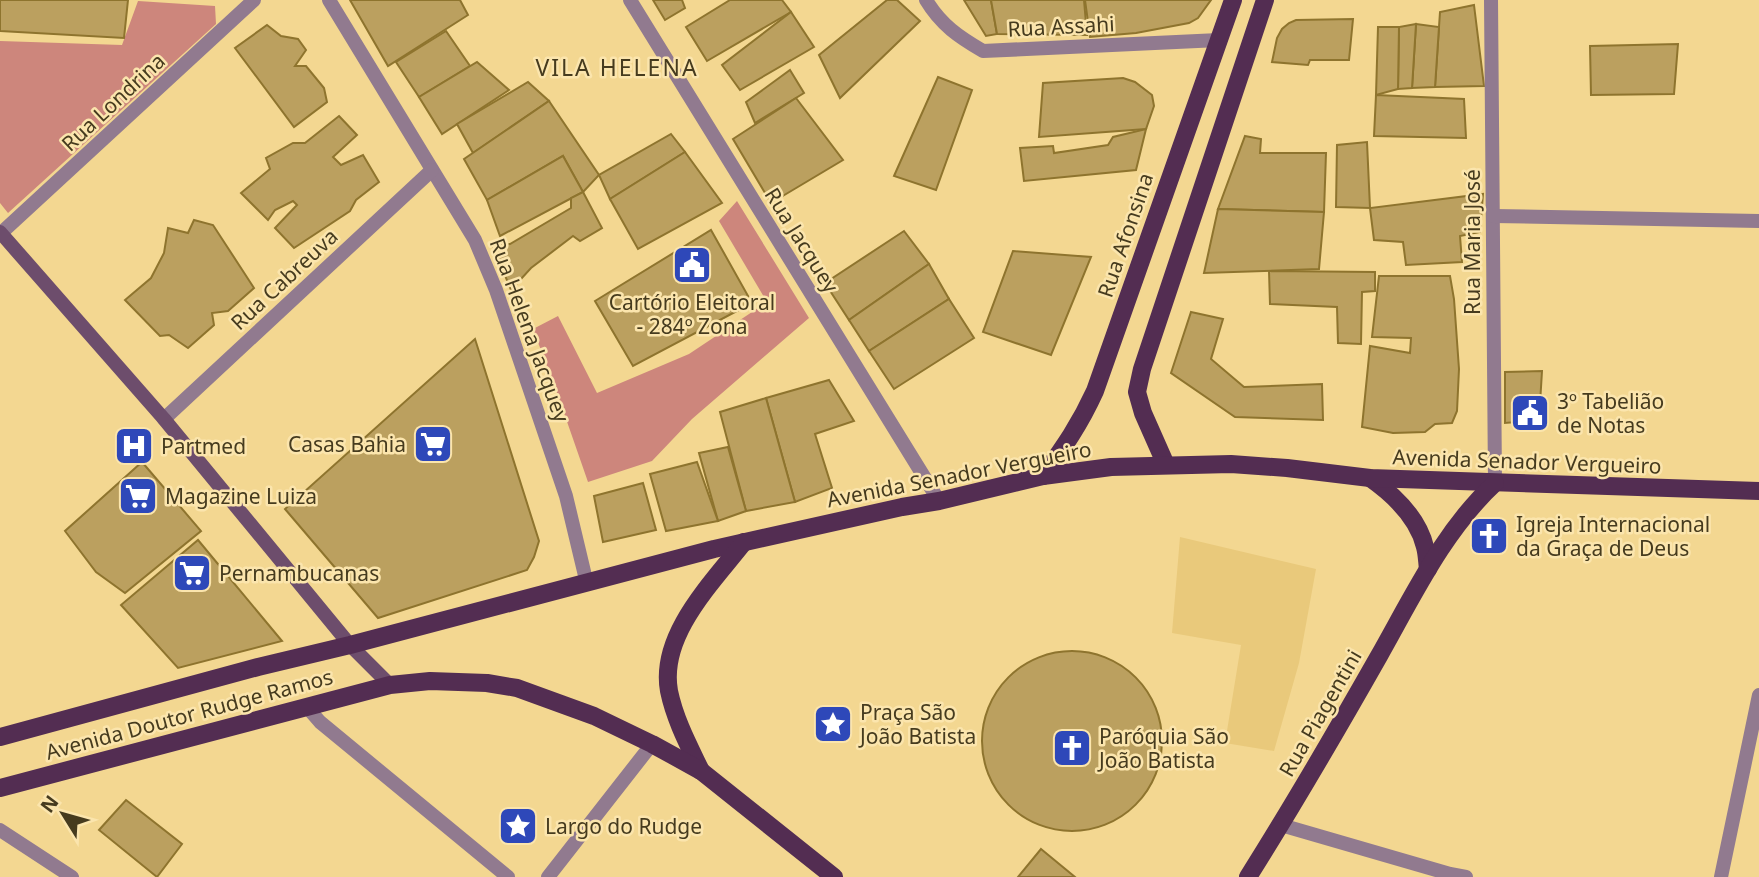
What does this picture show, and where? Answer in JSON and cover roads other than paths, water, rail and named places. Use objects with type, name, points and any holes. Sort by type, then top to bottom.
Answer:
[{"type":"main road","name":"Rua Afonsina","points":[[1043,476],[1083,418],[1095,391],[1233,0]]},
{"type":"main road","points":[[1166,466],[1137,392],[1142,369],[1265,0]]},
{"type":"main road","points":[[0,233],[164,419],[350,645],[390,685]]},
{"type":"main road","name":"Avenida Senador Vergueiro","points":[[350,645],[744,542],[1043,476],[1111,467],[1231,464],[1370,478],[1759,491]]},
{"type":"main road","points":[[1370,478],[1390,493],[1418,527],[1425,546],[1428,569]]},
{"type":"main road","name":"Rua Piagentini","points":[[1248,877],[1281,825],[1428,569],[1464,515],[1495,483]]},
{"type":"main road","points":[[701,771],[684,736],[672,702],[668,678],[671,651],[692,610],[744,542]]},
{"type":"main road","name":"Avenida Doutor Rudge Ramos","points":[[0,737],[350,645]]},
{"type":"main road","name":"Avenida Doutor Rudge Ramos","points":[[0,788],[390,685],[461,681],[517,688],[594,716],[652,744],[701,771],[835,877]]},
{"type":"street","name":"Rua Londrina","points":[[0,233],[254,0]]},
{"type":"street","name":"Rua Helena Jacquey","points":[[329,0],[475,240],[496,290],[566,496],[587,584]]},
{"type":"street","name":"Rua Jacquey","points":[[629,0],[939,501]]},
{"type":"street","name":"Rua Assahi","points":[[926,0],[955,35],[983,51],[1219,40]]},
{"type":"street","name":"Rua Maria José","points":[[1491,0],[1495,483]]},
{"type":"street","name":"Rua Cabreuva","points":[[164,419],[432,170]]},
{"type":"street","points":[[1493,216],[1759,221]]},
{"type":"street","points":[[1721,877],[1759,695]]},
{"type":"street","points":[[307,707],[320,722],[508,877]]},
{"type":"street","points":[[548,877],[652,744]]},
{"type":"street","points":[[1281,825],[1449,876],[1466,877]]},
{"type":"street","points":[[0,830],[72,877]]},
{"type":"place","name":"Cartório Eleitoral - 284º Zona","points":[[692,265]]},
{"type":"place","name":"3º Tabelião de Notas","points":[[1530,413]]},
{"type":"place","name":"Casas Bahia","points":[[433,444]]},
{"type":"place","name":"Partmed","points":[[134,446]]},
{"type":"place","name":"Magazine Luiza","points":[[138,496]]},
{"type":"place","name":"Igreja Internacional da Graça de Deus","points":[[1489,536]]},
{"type":"place","name":"Pernambucanas","points":[[192,573]]},
{"type":"place","name":"Praça São João Batista","points":[[833,724]]},
{"type":"place","name":"Paróquia São João Batista","points":[[1072,748]]},
{"type":"place","name":"Largo do Rudge","points":[[518,826]]},
{"type":"district","name":"VILA HELENA","points":[[617,67]]}]
